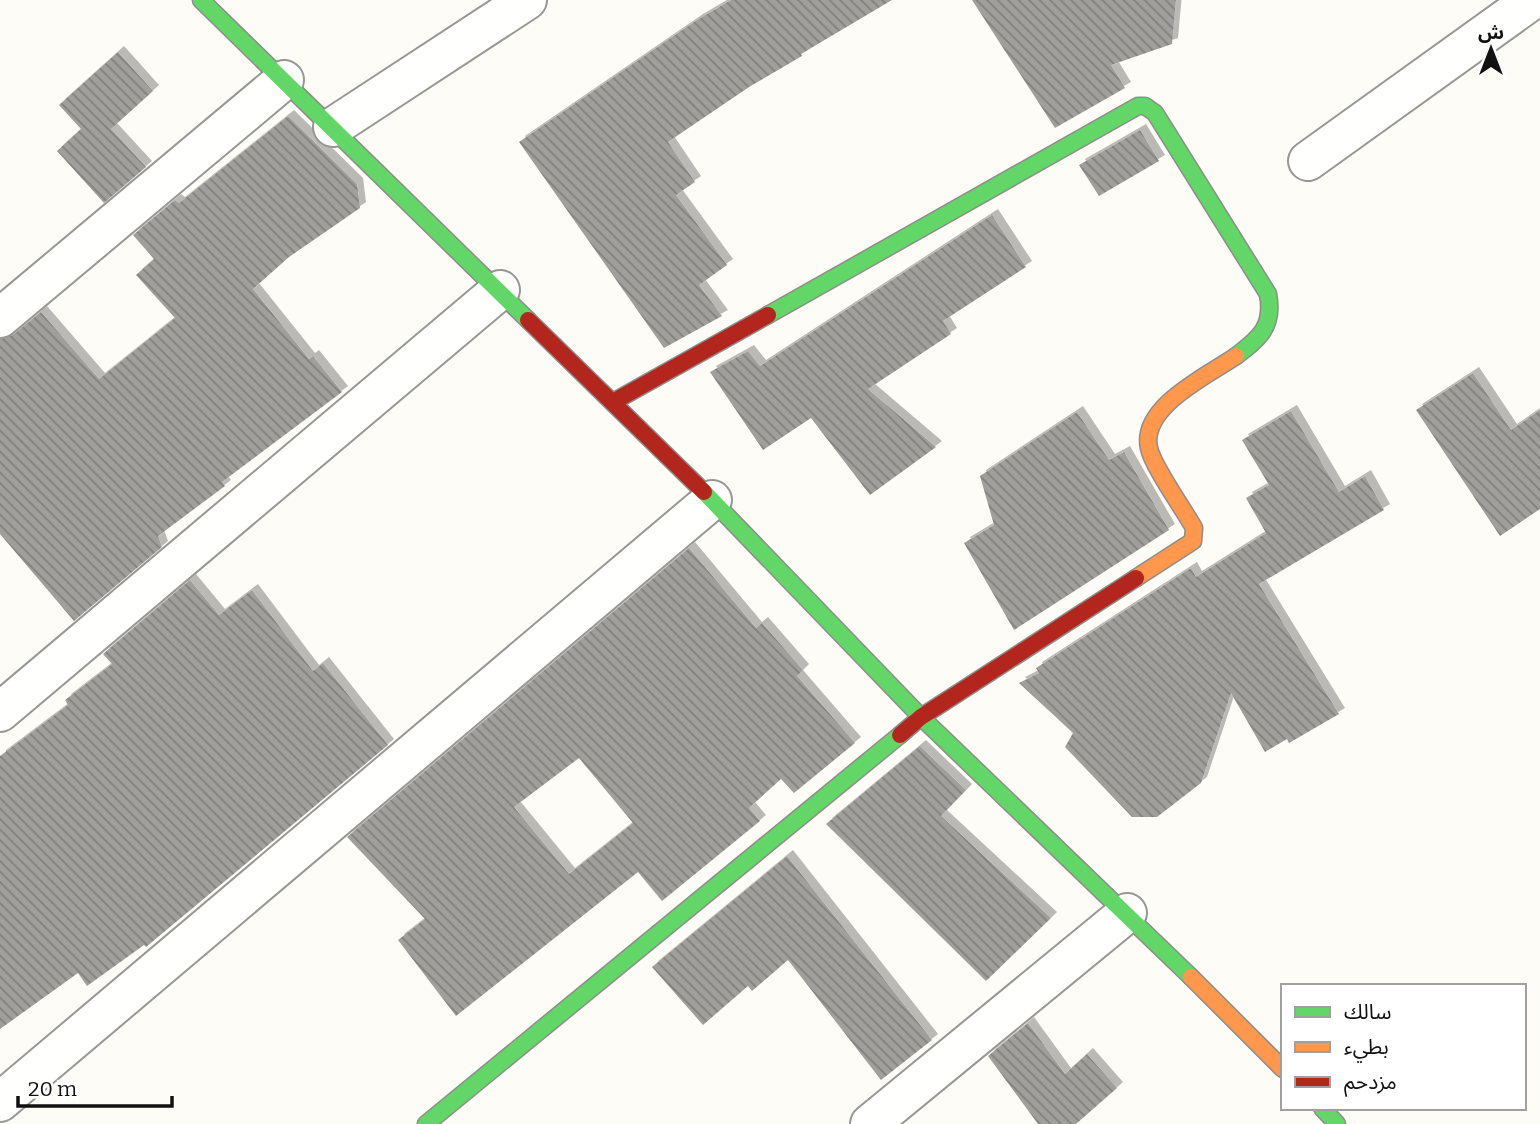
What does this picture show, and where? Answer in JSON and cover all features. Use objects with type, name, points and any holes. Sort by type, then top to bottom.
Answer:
[{"type":"street","points":[[201,0],[712,500],[920,717],[1127,913],[1281,1067]]},
{"type":"street","points":[[333,127],[527,0]]},
{"type":"street","points":[[1308,161],[1532,0]]},
{"type":"street","points":[[0,318],[284,80]]},
{"type":"street","points":[[426,1124],[920,717],[1189,544],[1195,537],[1194,528],[1149,450],[1147,429],[1157,411],[1262,337],[1268,328],[1268,293],[1151,108],[1138,106],[613,402]]},
{"type":"street","points":[[0,712],[500,290]]},
{"type":"street","points":[[0,1102],[712,500]]},
{"type":"street","points":[[870,1124],[1127,913]]},
{"type":"street","points":[[1324,1110],[1337,1124]]},
{"type":"building","points":[[731,0],[892,0],[801,54],[802,56],[749,87],[668,142],[695,182],[676,195],[727,265],[699,285],[722,316],[664,348],[519,142],[697,20]]},
{"type":"building","points":[[972,0],[1176,0],[1172,44],[1111,65],[1125,88],[1055,128]]},
{"type":"building","points":[[118,52],[153,91],[111,129],[146,167],[104,203],[57,151],[81,129],[59,105]]},
{"type":"building","points":[[288,116],[357,184],[360,208],[289,257],[253,289],[309,359],[313,356],[342,392],[222,482],[225,486],[158,536],[162,547],[74,621],[0,534],[0,339],[13,335],[41,312],[99,379],[175,318],[136,275],[154,259],[133,235],[175,200],[179,203]]},
{"type":"building","points":[[1140,130],[1159,161],[1099,196],[1079,165]]},
{"type":"building","points":[[992,215],[1026,267],[943,321],[951,334],[868,389],[936,447],[870,495],[811,418],[763,450],[710,372],[748,351],[760,366]]},
{"type":"building","points":[[1473,373],[1511,430],[1540,410],[1540,509],[1500,536],[1416,410]]},
{"type":"building","points":[[1291,411],[1339,492],[1365,476],[1384,510],[1259,584],[1339,714],[1289,743],[1287,739],[1265,752],[1231,693],[1201,783],[1157,817],[1132,817],[1065,747],[1073,733],[1019,683],[1039,673],[1036,668],[1191,568],[1196,577],[1266,533],[1246,498],[1269,485],[1242,440]]},
{"type":"building","points":[[1077,412],[1109,460],[1124,452],[1169,530],[1014,630],[964,543],[994,525],[980,476]]},
{"type":"building","points":[[689,548],[756,628],[762,623],[803,670],[797,676],[855,743],[794,793],[781,779],[749,808],[760,821],[662,901],[638,872],[456,1016],[398,940],[425,919],[347,837]],"holes":[[[579,758],[633,823],[569,874],[514,807]]]},
{"type":"building","points":[[190,580],[219,615],[252,590],[313,671],[323,663],[388,745],[146,947],[144,945],[87,986],[78,973],[0,1029],[0,756],[68,705],[65,700],[112,664],[103,654]]},
{"type":"building","points":[[920,746],[966,790],[941,816],[1051,918],[986,981],[826,824]]},
{"type":"building","points":[[787,856],[932,1040],[881,1080],[788,960],[752,991],[748,986],[703,1025],[652,967]]},
{"type":"building","points":[[1028,1023],[1065,1074],[1087,1054],[1117,1088],[1076,1124],[1038,1124],[988,1056]]},
{"type":"traffic: fast","points":[[201,0],[528,320]]},
{"type":"traffic: fast","points":[[768,315],[1138,106],[1145,106],[1155,113],[1268,294],[1267,323],[1258,337],[1236,356]]},
{"type":"traffic: fast","points":[[704,492],[921,717],[1191,977]]},
{"type":"traffic: fast","points":[[426,1124],[900,735]]},
{"type":"traffic: fast","points":[[1324,1110],[1337,1124]]},
{"type":"traffic: slow","points":[[1136,578],[1193,541],[1194,528],[1162,476],[1149,448],[1149,433],[1155,419],[1178,394],[1236,356]]},
{"type":"traffic: slow","points":[[1191,977],[1281,1067]]},
{"type":"traffic: jam","points":[[613,402],[768,315]]},
{"type":"traffic: jam","points":[[528,320],[704,492]]},
{"type":"traffic: jam","points":[[900,735],[921,717],[1136,578]]}]
